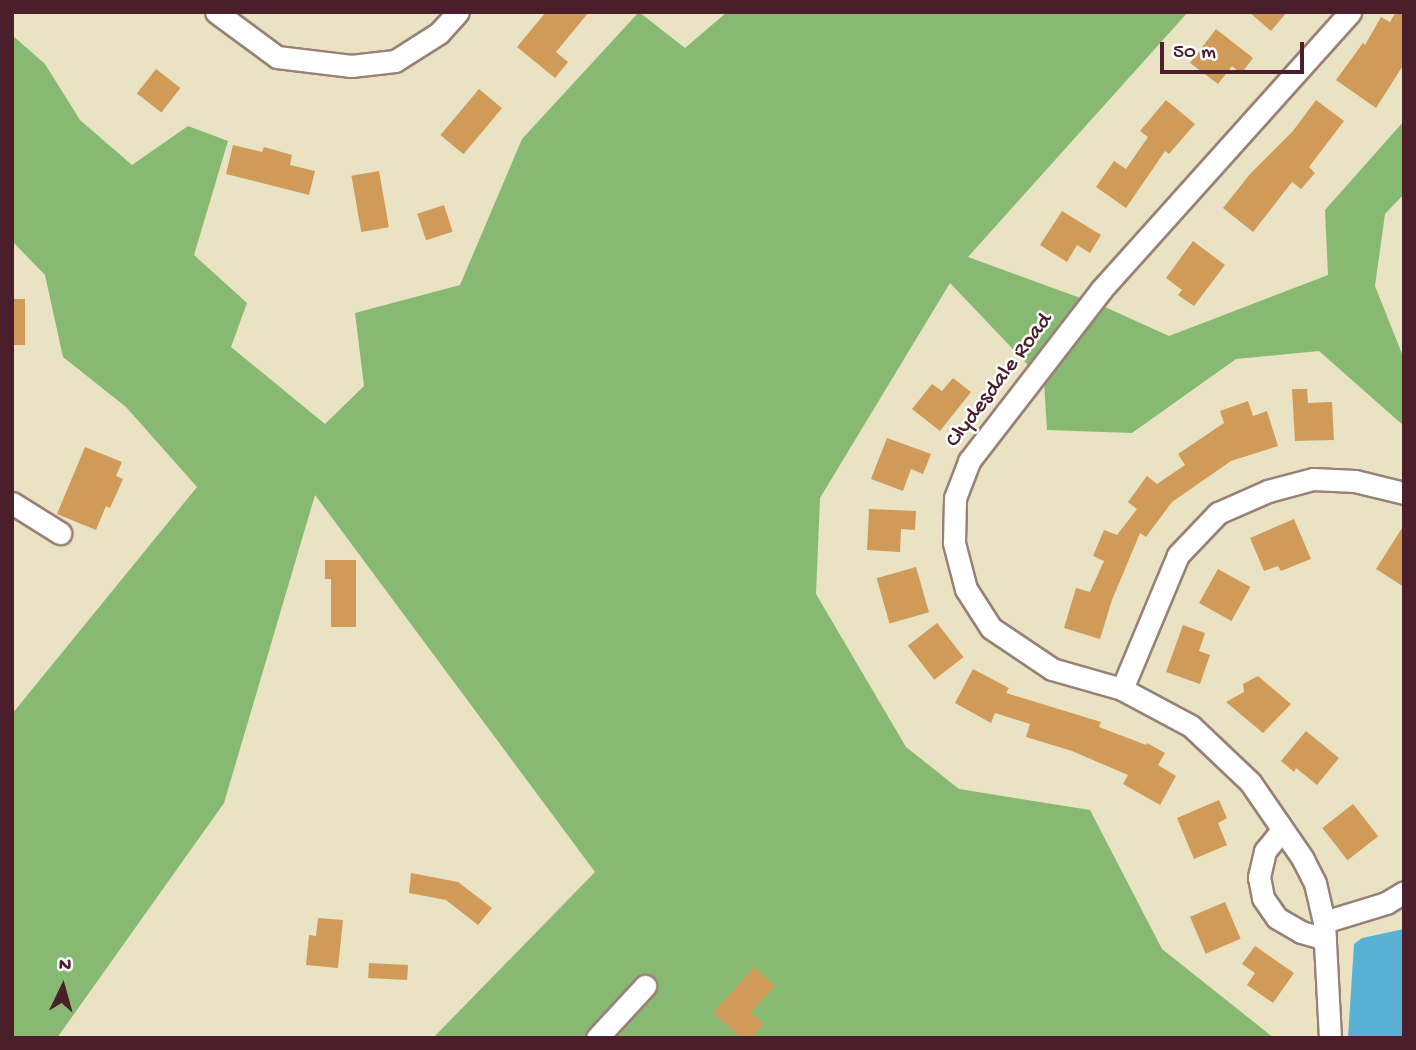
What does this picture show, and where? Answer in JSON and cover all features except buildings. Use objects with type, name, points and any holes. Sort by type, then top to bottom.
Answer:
[{"type":"street","points":[[216,12],[276,57],[351,66],[395,61],[439,33],[458,12]]},
{"type":"street","name":"Clydesdale Road","points":[[1330,1038],[1324,931],[1315,883],[1250,782],[1221,751],[1191,726],[1122,689],[1052,669],[991,628],[966,589],[954,543],[955,498],[969,461],[1101,290],[1350,12]]},
{"type":"street","points":[[1122,689],[1178,555],[1219,513],[1268,491],[1313,480],[1355,481],[1404,494]]},
{"type":"street","points":[[12,503],[60,533]]},
{"type":"street","points":[[1282,830],[1265,851],[1258,877],[1263,898],[1277,918],[1301,932],[1324,931],[1404,892]]},
{"type":"street","points":[[597,1038],[645,986]]},
{"type":"green space","points":[[639,12],[685,48],[727,12],[1188,12],[968,257],[1105,307],[1169,336],[1328,275],[1325,210],[1404,121],[1404,194],[1385,214],[1375,286],[1404,359],[1404,426],[1319,351],[1236,359],[1132,433],[1047,430],[1044,382],[950,283],[820,498],[816,594],[906,747],[959,789],[1090,810],[1162,949],[1274,1038],[433,1038],[595,872],[315,495],[224,803],[57,1038],[12,1038],[12,714],[197,487],[126,407],[63,357],[45,275],[12,241],[12,35],[45,64],[80,120],[132,165],[188,126],[228,141],[194,255],[247,303],[231,347],[325,424],[364,386],[355,313],[460,285],[522,139]]},
{"type":"water","points":[[1404,929],[1404,1038],[1348,1038],[1354,944],[1362,938]]}]
